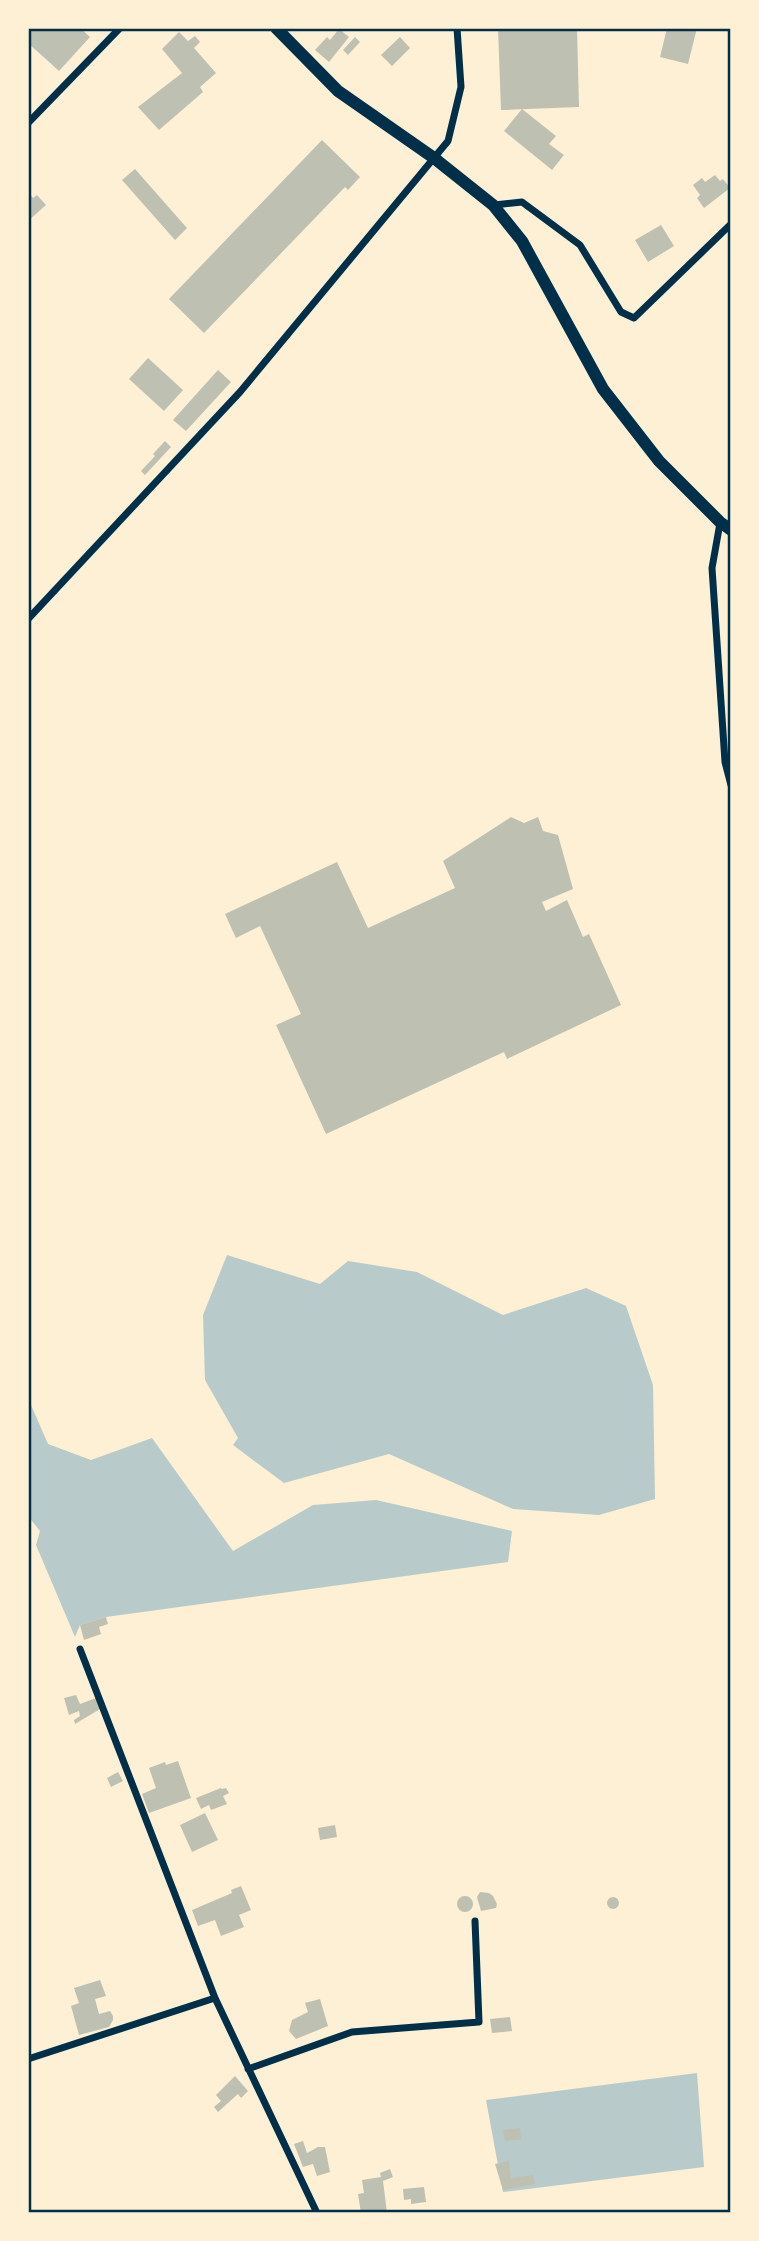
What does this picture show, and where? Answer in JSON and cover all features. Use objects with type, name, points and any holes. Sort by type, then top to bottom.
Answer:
[{"type":"main road","points":[[276,28],[338,91],[434,158],[493,205],[522,241],[603,389],[659,461],[726,526]]},
{"type":"street","points":[[28,122],[120,28]]},
{"type":"street","points":[[28,619],[240,392],[448,141],[461,87],[457,28]]},
{"type":"street","points":[[493,205],[522,202],[580,245],[621,312],[634,318],[731,224]]},
{"type":"street","points":[[726,526],[712,568],[725,762],[731,785]]},
{"type":"street","points":[[80,1649],[215,1998],[317,2213]]},
{"type":"street","points":[[248,2068],[352,2032],[479,2022],[475,1921]]},
{"type":"street","points":[[28,2059],[215,1998]]},
{"type":"shaded area","points":[[227,1255],[320,1284],[348,1261],[417,1272],[503,1315],[586,1288],[626,1306],[653,1385],[655,1499],[599,1515],[513,1509],[389,1454],[284,1483],[233,1445],[238,1438],[205,1380],[203,1315]]},
{"type":"shaded area","points":[[28,1398],[48,1444],[91,1460],[152,1438],[233,1551],[313,1505],[376,1500],[512,1531],[508,1562],[106,1617],[80,1625],[75,1637],[36,1545],[40,1531],[28,1516]]},
{"type":"shaded area","points":[[697,2073],[704,2167],[503,2192],[486,2100]]},
{"type":"building","points":[[32,28],[80,28],[90,37],[59,71],[28,43],[28,33]]},
{"type":"building","points":[[498,28],[577,28],[579,107],[501,110]]},
{"type":"building","points":[[667,28],[697,28],[688,64],[660,57]]},
{"type":"building","points":[[339,29],[349,37],[329,62],[315,50],[327,37],[330,40]]},
{"type":"building","points":[[179,32],[188,41],[195,36],[200,42],[194,48],[216,73],[200,87],[203,92],[159,130],[138,107],[182,73],[162,49]]},
{"type":"building","points":[[355,37],[360,42],[348,55],[343,50]]},
{"type":"building","points":[[400,37],[410,48],[392,66],[381,55]]},
{"type":"building","points":[[522,109],[556,136],[549,144],[564,155],[552,170],[504,131]]},
{"type":"building","points":[[322,140],[360,177],[348,190],[345,187],[204,333],[169,299]]},
{"type":"building","points":[[135,169],[187,228],[175,240],[122,180]]},
{"type":"building","points":[[715,175],[720,181],[723,179],[730,188],[704,208],[693,185],[702,178],[705,182]]},
{"type":"building","points":[[28,192],[33,198],[37,195],[46,205],[28,221]]},
{"type":"building","points":[[661,225],[674,246],[648,262],[635,240]]},
{"type":"building","points":[[148,358],[183,390],[164,411],[129,379]]},
{"type":"building","points":[[218,370],[231,382],[186,431],[173,420]]},
{"type":"building","points":[[165,441],[171,447],[145,475],[141,471]]},
{"type":"building","points":[[511,817],[524,823],[538,817],[543,831],[558,835],[573,889],[542,902],[546,911],[567,900],[583,937],[589,934],[621,1005],[507,1059],[504,1052],[326,1134],[276,1025],[301,1014],[260,926],[236,938],[225,914],[337,862],[368,928],[455,888],[443,861]]},
{"type":"building","points":[[106,1617],[108,1624],[99,1627],[101,1634],[84,1640],[80,1625]]},
{"type":"building","points":[[76,1695],[80,1704],[96,1698],[100,1709],[75,1724],[74,1720],[80,1716],[79,1711],[69,1715],[64,1698]]},
{"type":"building","points":[[178,1761],[191,1798],[149,1813],[142,1794],[156,1788],[149,1768]]},
{"type":"building","points":[[118,1772],[123,1781],[111,1787],[107,1778]]},
{"type":"building","points":[[226,1788],[229,1793],[223,1796],[227,1804],[211,1810],[209,1805],[201,1809],[196,1798]]},
{"type":"building","points":[[205,1813],[218,1840],[192,1852],[180,1825]]},
{"type":"building","points":[[335,1825],[337,1837],[320,1840],[318,1828]]},
{"type":"building","points":[[241,1886],[251,1910],[239,1915],[244,1927],[221,1936],[215,1920],[198,1926],[192,1910],[232,1893],[231,1890]]},
{"type":"building","points":[[480,1892],[493,1896],[496,1908],[481,1911],[477,1897]]},
{"type":"building","points":[[462,1896],[468,1896],[473,1904],[471,1910],[462,1912],[457,1907],[457,1901]]},
{"type":"building","points":[[608,1898],[618,1898],[618,1908],[608,1908]]},
{"type":"building","points":[[100,1980],[106,1996],[95,1999],[99,2014],[110,2011],[113,2020],[109,2027],[79,2035],[71,2006],[79,2003],[74,1988]]},
{"type":"building","points":[[320,1999],[328,2026],[296,2039],[289,2031],[292,2020],[308,2012],[305,2003]]},
{"type":"building","points":[[510,2017],[512,2031],[492,2033],[490,2019]]},
{"type":"building","points":[[235,2076],[248,2091],[241,2098],[238,2094],[218,2112],[214,2107],[221,2101],[216,2095]]},
{"type":"building","points":[[520,2128],[521,2139],[505,2141],[503,2130]]},
{"type":"building","points":[[303,2141],[307,2153],[318,2147],[325,2147],[330,2172],[317,2176],[313,2164],[303,2167],[294,2144]]},
{"type":"building","points":[[509,2161],[511,2178],[533,2175],[535,2184],[503,2190],[495,2164]]},
{"type":"building","points":[[390,2169],[393,2177],[383,2181],[387,2213],[361,2213],[358,2194],[364,2193],[362,2180],[381,2177],[380,2173]]},
{"type":"building","points":[[424,2187],[426,2202],[411,2204],[411,2199],[404,2200],[403,2189]]}]
